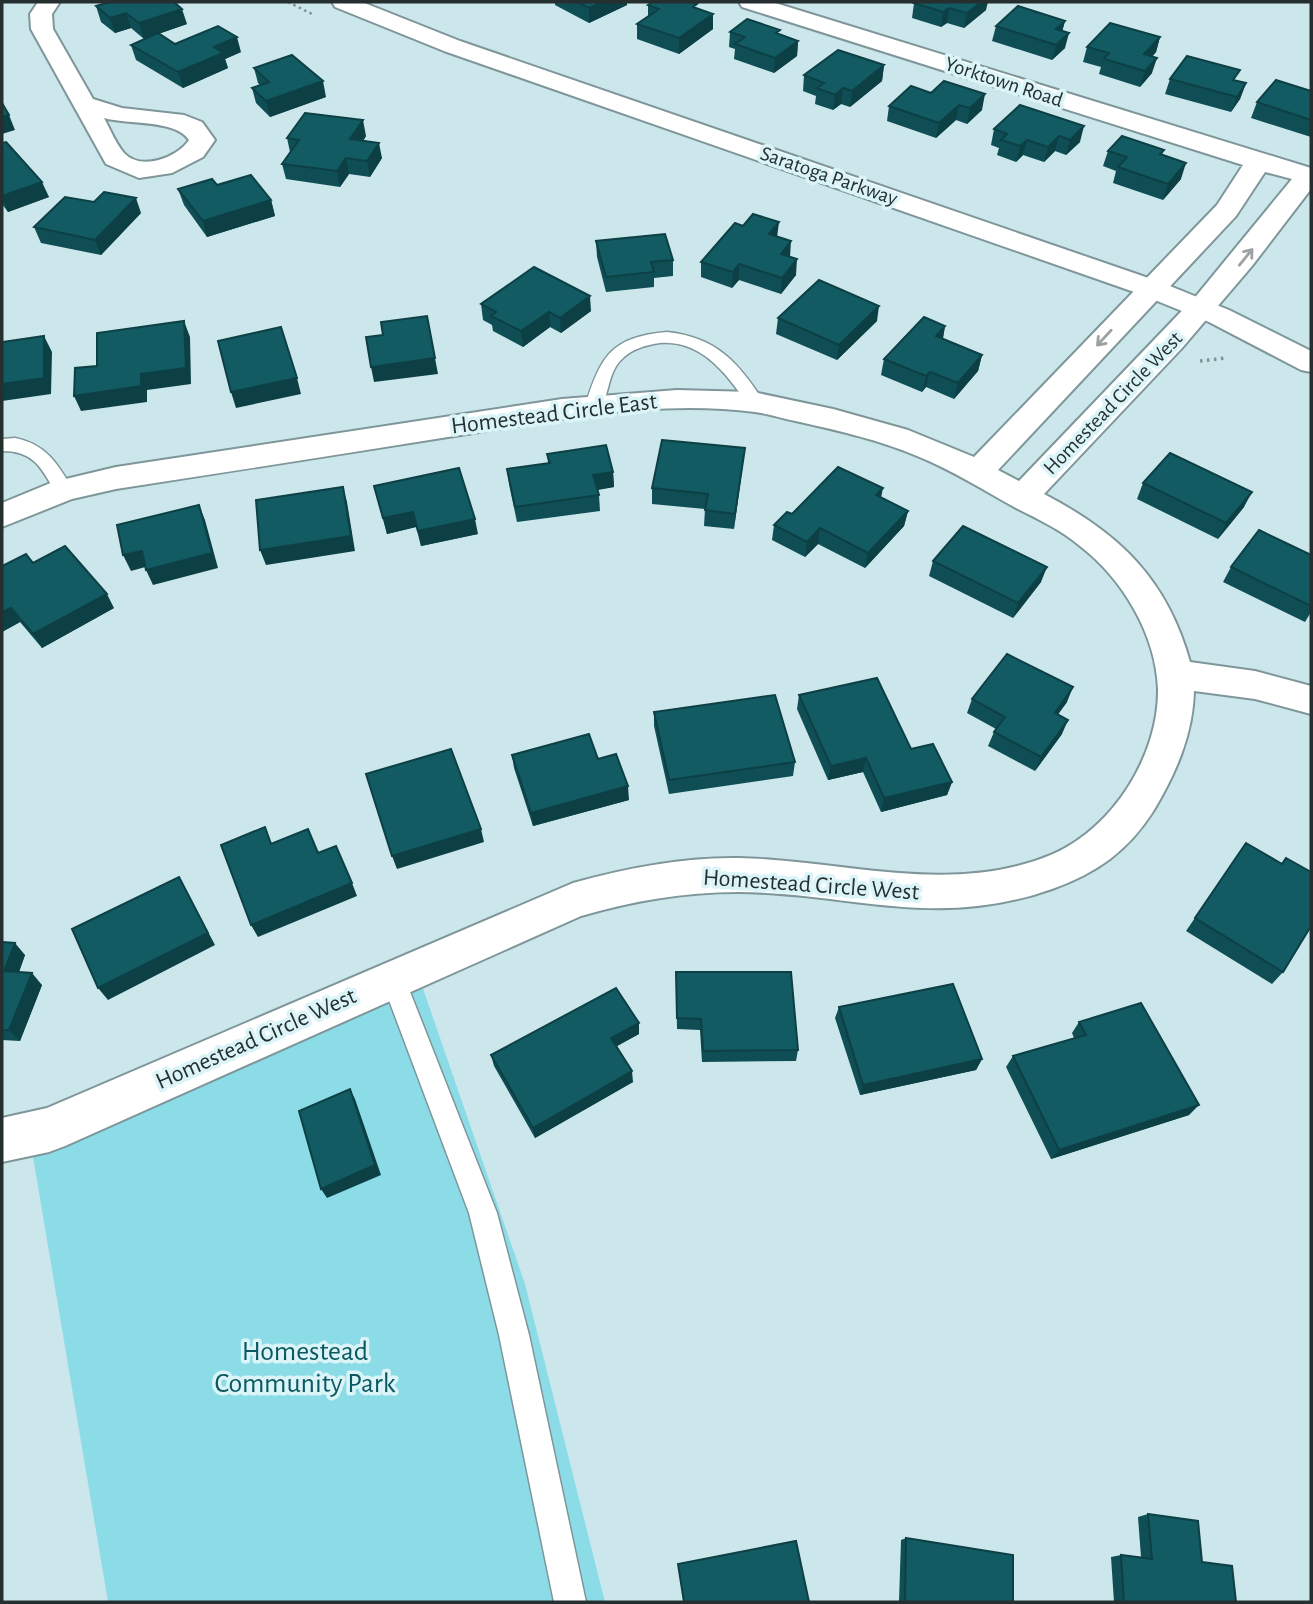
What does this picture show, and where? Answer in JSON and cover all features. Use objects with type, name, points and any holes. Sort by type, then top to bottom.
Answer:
[{"type":"street","points":[[49,2],[41,14],[42,29],[84,104]]},
{"type":"street","name":"Saratoga Parkway","points":[[343,2],[452,46],[1150,288],[1311,363]]},
{"type":"street","name":"Yorktown Road","points":[[750,2],[1258,162],[1309,175]]},
{"type":"street","points":[[977,473],[1227,210],[1258,162]]},
{"type":"street","name":"Homestead Circle West","points":[[1023,497],[1202,310],[1309,175]]},
{"type":"street","name":"Homestead Circle East","points":[[2,516],[64,490],[116,478],[594,406],[659,400],[755,402],[843,421],[931,450],[977,473]]},
{"type":"street","name":"Homestead Circle West","points":[[2,1140],[49,1130],[573,901],[629,884],[689,876],[743,874],[912,894],[948,895],[999,888],[1045,874],[1091,853],[1123,822],[1143,794],[1173,728],[1177,695],[1160,627],[1138,587],[1111,552],[1075,524],[977,473]]},
{"type":"street","points":[[1173,674],[1255,685],[1311,700]]},
{"type":"lane","points":[[594,406],[612,358],[640,340],[670,336],[705,345],[730,366],[755,402]]},
{"type":"lane","points":[[2,445],[18,443],[40,453],[64,490]]},
{"type":"lane","points":[[393,979],[483,1213],[514,1335],[570,1602]]},
{"type":"green space","name":"Homestead Community Park","points":[[420,980],[525,1284],[605,1602],[108,1602],[33,1157]]},
{"type":"building","points":[[110,2],[174,2],[182,9],[139,23],[126,13],[110,18],[96,6]]},
{"type":"building","points":[[577,2],[602,2],[589,8]]},
{"type":"building","points":[[653,2],[689,2],[697,4],[693,7],[713,14],[679,38],[637,24],[659,9],[648,5]]},
{"type":"building","points":[[981,2],[967,13],[949,8],[943,12],[914,3]]},
{"type":"building","points":[[1018,6],[1065,21],[1056,29],[1069,33],[1056,45],[996,26]]},
{"type":"building","points":[[747,19],[780,30],[776,33],[798,41],[775,58],[735,44],[745,37],[730,32]]},
{"type":"building","points":[[1110,23],[1160,37],[1144,54],[1157,58],[1145,71],[1104,59],[1109,53],[1087,47]]},
{"type":"building","points":[[218,26],[237,37],[214,47],[223,53],[178,72],[131,45],[158,33],[175,44]]},
{"type":"building","points":[[838,50],[884,65],[852,91],[843,88],[835,95],[817,88],[824,83],[804,75]]},
{"type":"building","points":[[292,55],[323,81],[266,101],[252,88],[269,82],[254,68]]},
{"type":"building","points":[[1187,56],[1240,70],[1233,80],[1246,83],[1237,97],[1170,79]]},
{"type":"building","points":[[1276,80],[1311,91],[1311,120],[1257,102]]},
{"type":"building","points":[[944,81],[985,94],[970,108],[959,105],[939,123],[889,106],[911,86],[931,93]]},
{"type":"building","points":[[2,103],[9,115],[2,117]]},
{"type":"building","points":[[1020,105],[1084,126],[1070,140],[1059,136],[1048,147],[1027,140],[1020,146],[1001,140],[1007,134],[994,129]]},
{"type":"building","points":[[305,113],[363,120],[350,139],[379,143],[367,161],[346,158],[337,171],[282,164],[299,140],[287,138]]},
{"type":"building","points":[[1122,136],[1164,150],[1160,154],[1186,163],[1168,184],[1118,167],[1127,157],[1108,151]]},
{"type":"building","points":[[6,142],[42,182],[2,196],[2,143]]},
{"type":"building","points":[[251,175],[271,200],[203,221],[178,189],[212,179],[217,185]]},
{"type":"building","points":[[104,192],[136,198],[95,240],[34,227],[65,197],[94,202]]},
{"type":"building","points":[[753,214],[779,222],[769,234],[791,241],[781,254],[797,259],[782,278],[739,264],[733,272],[701,262],[735,223],[743,226]]},
{"type":"building","points":[[665,234],[673,260],[651,262],[654,272],[606,277],[596,241]]},
{"type":"building","points":[[534,267],[590,296],[560,318],[549,312],[521,331],[491,316],[496,312],[481,304]]},
{"type":"building","points":[[819,280],[879,306],[839,345],[778,318]]},
{"type":"building","points":[[427,316],[435,358],[371,367],[366,337],[383,335],[381,322]]},
{"type":"building","points":[[924,317],[945,326],[936,336],[982,355],[958,383],[930,372],[926,376],[884,359]]},
{"type":"building","points":[[184,321],[186,368],[141,374],[141,386],[74,396],[75,368],[97,366],[97,333]]},
{"type":"building","points":[[281,327],[297,378],[231,392],[218,341]]},
{"type":"building","points":[[44,336],[44,378],[2,384],[2,342]]},
{"type":"building","points":[[662,440],[745,448],[735,514],[705,510],[708,494],[652,488]]},
{"type":"building","points":[[606,445],[613,472],[593,475],[599,495],[515,507],[507,469],[550,463],[547,454]]},
{"type":"building","points":[[1170,453],[1252,492],[1226,523],[1143,483]]},
{"type":"building","points":[[838,467],[883,488],[876,495],[908,511],[868,553],[820,528],[807,542],[774,525],[787,512],[792,514]]},
{"type":"building","points":[[459,468],[475,519],[418,531],[413,512],[383,518],[374,486]]},
{"type":"building","points":[[343,487],[351,536],[260,550],[256,500]]},
{"type":"building","points":[[199,505],[212,553],[146,570],[142,551],[123,555],[117,525]]},
{"type":"building","points":[[963,526],[1047,567],[1018,603],[933,561]]},
{"type":"building","points":[[1259,530],[1311,555],[1311,606],[1231,567]]},
{"type":"building","points":[[65,546],[107,594],[33,634],[11,608],[2,612],[2,566],[26,554],[33,563]]},
{"type":"building","points":[[1007,654],[1073,687],[1055,713],[1068,720],[1041,757],[994,732],[1005,717],[972,699]]},
{"type":"building","points":[[877,678],[911,749],[933,744],[952,782],[884,798],[866,758],[831,766],[799,695]]},
{"type":"building","points":[[775,695],[795,762],[669,780],[654,712]]},
{"type":"building","points":[[589,734],[598,759],[616,754],[628,786],[531,813],[512,755]]},
{"type":"building","points":[[451,749],[481,829],[392,856],[366,774]]},
{"type":"building","points":[[265,827],[271,844],[308,829],[318,853],[336,846],[352,883],[251,925],[221,845]]},
{"type":"building","points":[[1246,843],[1282,864],[1286,858],[1311,872],[1311,926],[1283,972],[1195,918]]},
{"type":"building","points":[[179,877],[208,933],[98,988],[72,929]]},
{"type":"building","points":[[2,942],[15,943],[4,971],[32,973],[9,1030],[2,1030]]},
{"type":"building","points":[[676,972],[791,972],[798,1050],[703,1051],[701,1019],[677,1018]]},
{"type":"building","points":[[953,984],[982,1059],[863,1085],[839,1007]]},
{"type":"building","points":[[616,988],[639,1023],[611,1038],[632,1071],[533,1128],[491,1055]]},
{"type":"building","points":[[1141,1003],[1199,1105],[1059,1150],[1013,1056],[1086,1035],[1079,1022]]},
{"type":"building","points":[[350,1089],[375,1165],[321,1189],[299,1111]]},
{"type":"building","points":[[1148,1514],[1198,1521],[1202,1562],[1232,1566],[1236,1602],[1124,1602],[1121,1555],[1152,1559]]},
{"type":"building","points":[[906,1538],[1013,1555],[1013,1602],[905,1602]]},
{"type":"building","points":[[796,1541],[809,1602],[684,1602],[678,1564]]}]
